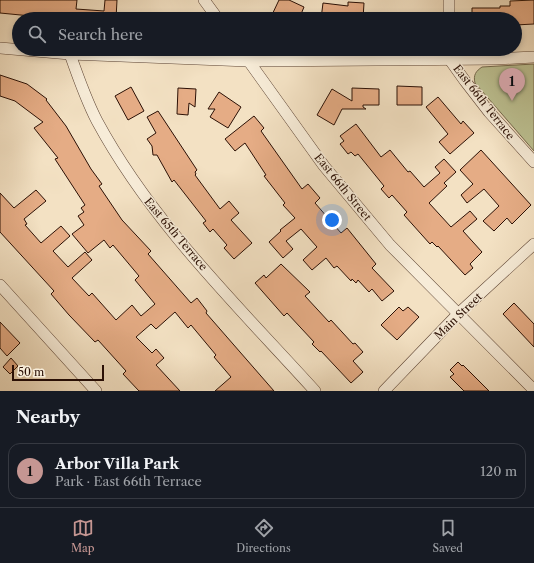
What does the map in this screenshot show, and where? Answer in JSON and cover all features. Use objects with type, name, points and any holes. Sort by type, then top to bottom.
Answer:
[{"type":"street","points":[[204,0],[213,12]]},
{"type":"street","points":[[448,0],[449,12]]},
{"type":"street","points":[[0,48],[12,49]]},
{"type":"street","name":"East 65th Terrace","points":[[71,56],[81,86],[97,121],[149,202],[192,255],[315,391]]},
{"type":"street","points":[[121,56],[248,61],[392,56]]},
{"type":"street","name":"East 66th Street","points":[[245,56],[324,166],[390,245],[534,390]]},
{"type":"street","name":"East 66th Terrace","points":[[451,56],[489,112],[534,162]]},
{"type":"street","points":[[506,56],[534,57]]},
{"type":"street","name":"Main Street","points":[[384,391],[458,314],[534,244]]},
{"type":"street","points":[[0,285],[96,391]]},
{"type":"green space","points":[[534,64],[534,151],[475,83],[474,78],[482,67]]},
{"type":"building","points":[[0,0],[77,0],[76,9],[104,11],[105,0],[117,0],[116,12],[12,12],[12,14],[0,13]]},
{"type":"building","points":[[279,0],[289,0],[304,7],[302,12],[273,12]]},
{"type":"building","points":[[534,0],[534,24],[522,25],[522,12],[472,12],[472,8],[500,8],[500,6],[510,6],[510,1]]},
{"type":"building","points":[[348,2],[364,3],[363,12],[322,12],[323,3],[348,6]]},
{"type":"building","points":[[0,75],[27,84],[47,99],[46,100],[66,126],[91,169],[102,184],[99,186],[122,220],[151,251],[148,254],[191,303],[197,298],[207,311],[206,313],[274,391],[215,391],[231,377],[214,357],[216,355],[191,325],[188,328],[175,312],[156,329],[151,324],[136,337],[152,353],[156,349],[164,358],[156,365],[180,391],[139,391],[123,374],[126,371],[98,340],[95,342],[69,315],[51,294],[54,291],[0,232],[0,193],[14,208],[36,190],[46,201],[24,219],[27,224],[25,225],[41,243],[61,226],[70,236],[53,251],[68,267],[85,252],[92,260],[72,278],[89,296],[92,293],[116,320],[132,305],[141,316],[155,304],[135,280],[139,276],[113,245],[110,248],[104,240],[88,253],[72,234],[84,225],[78,216],[84,212],[81,208],[85,205],[55,159],[58,158],[34,128],[43,122],[15,101],[0,96]]},
{"type":"building","points":[[397,86],[422,87],[422,105],[397,105]]},
{"type":"building","points":[[131,87],[144,111],[128,120],[115,96]]},
{"type":"building","points":[[178,88],[196,89],[195,107],[189,103],[188,115],[177,114]]},
{"type":"building","points":[[352,88],[379,89],[379,105],[363,105],[366,109],[342,109],[334,125],[317,115],[332,89],[352,101]]},
{"type":"building","points":[[219,92],[241,107],[228,128],[210,117],[215,109],[208,109]]},
{"type":"building","points":[[438,97],[461,124],[463,121],[474,133],[450,154],[439,142],[448,134],[426,107]]},
{"type":"building","points":[[158,111],[197,170],[195,175],[220,209],[229,201],[239,213],[231,220],[252,243],[234,259],[224,248],[227,245],[213,229],[210,232],[203,223],[206,221],[174,180],[172,182],[157,155],[153,155],[152,146],[147,139],[156,133],[147,117]]},
{"type":"building","points":[[254,116],[264,128],[261,131],[302,189],[308,184],[320,198],[315,203],[341,233],[347,228],[376,264],[372,268],[394,291],[382,301],[372,289],[369,292],[358,280],[356,283],[352,279],[351,281],[337,266],[334,268],[326,258],[312,270],[303,260],[317,247],[301,229],[286,241],[293,249],[283,258],[269,242],[281,231],[280,230],[295,218],[283,205],[285,203],[264,176],[266,175],[245,143],[235,151],[225,139]]},
{"type":"building","points":[[356,124],[381,157],[390,150],[408,172],[410,171],[424,187],[440,173],[435,167],[444,159],[456,172],[444,183],[447,186],[429,203],[451,227],[470,211],[477,219],[463,231],[482,252],[470,264],[473,268],[465,275],[438,246],[437,247],[432,242],[430,244],[404,215],[407,212],[392,195],[389,198],[381,189],[384,186],[358,154],[355,156],[351,152],[348,154],[340,144],[344,141],[340,136]]},
{"type":"building","points":[[481,150],[531,205],[512,224],[507,218],[494,231],[483,221],[499,206],[484,189],[467,203],[461,195],[473,184],[460,170]]},
{"type":"building","points":[[281,264],[310,292],[305,296],[329,322],[331,320],[353,344],[355,343],[363,352],[353,361],[363,372],[351,383],[321,351],[320,352],[312,344],[314,342],[287,313],[284,316],[255,283],[264,275],[266,278]]},
{"type":"building","points":[[514,303],[534,324],[534,347],[503,314]]},
{"type":"building","points":[[399,307],[403,311],[408,307],[419,317],[397,340],[381,325]]},
{"type":"building","points":[[0,322],[20,343],[7,356],[0,348]]},
{"type":"building","points":[[11,358],[18,366],[10,374],[3,367]]},
{"type":"building","points":[[458,362],[462,366],[463,365],[489,391],[464,391],[450,377],[454,374],[450,370]]},
{"type":"place","name":"Arbor Villa Park","points":[[512,101]]}]
